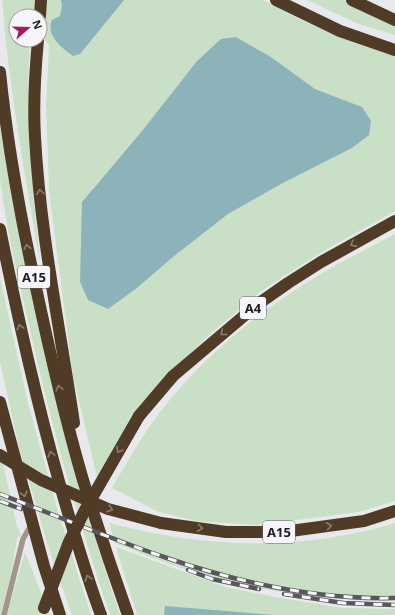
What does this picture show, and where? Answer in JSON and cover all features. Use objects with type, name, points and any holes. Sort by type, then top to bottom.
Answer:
[{"type":"highway","points":[[276,0],[340,31],[395,50]]},
{"type":"highway","points":[[352,0],[395,20]]},
{"type":"highway","name":"A15","points":[[37,48],[35,72],[35,136],[38,181],[49,264],[83,480]]},
{"type":"highway","name":"A15","points":[[0,72],[13,171],[27,246],[60,392],[83,480],[128,615]]},
{"type":"highway","name":"A4","points":[[43,612],[69,542],[85,510],[139,416],[173,376],[258,304],[288,283],[321,262],[395,221]]},
{"type":"highway","name":"A15","points":[[0,229],[16,312],[57,479],[101,615]]},
{"type":"highway","points":[[0,402],[44,566],[60,615]]},
{"type":"highway","name":"A15","points":[[0,455],[42,480],[108,509],[161,523],[226,532],[283,532],[364,521],[395,510]]},
{"type":"lane","points":[[4,615],[23,539],[32,523]]},
{"type":"green space","points":[[2,0],[264,0],[295,17],[328,32],[395,56],[395,211],[322,252],[261,291],[208,336],[166,377],[127,430],[97,477],[73,376],[49,190],[46,105],[49,45],[48,8],[8,8],[8,48],[30,48],[28,96],[29,124],[32,179],[40,263],[18,132]],"holes":[[[236,37],[271,57],[315,89],[362,107],[352,148],[283,183],[228,214],[173,257],[137,288],[108,309],[88,299],[80,282],[93,188],[142,131],[197,61]]]},
{"type":"green space","points":[[307,0],[344,0],[395,24],[395,35],[356,23]]},
{"type":"green space","points":[[0,110],[70,454],[120,615],[110,615],[98,579],[65,469],[36,358],[2,197],[0,179]]},
{"type":"green space","points":[[395,234],[395,501],[358,512],[256,525],[197,521],[159,512],[112,488],[140,441],[163,408],[200,367],[216,352],[283,298],[335,266]]},
{"type":"green space","points":[[0,278],[28,403],[58,512],[91,615],[72,615],[48,546],[20,451],[0,362]]},
{"type":"green space","points":[[0,450],[17,526],[21,535],[17,538],[12,569],[1,615],[0,615]]},
{"type":"green space","points":[[109,523],[181,538],[216,542],[252,543],[323,539],[395,523],[395,600],[338,598],[281,592],[211,577],[115,543]]},
{"type":"green space","points":[[116,547],[225,587],[343,608],[395,609],[395,615],[137,615]]},
{"type":"green space","points":[[25,552],[50,615],[7,615]]},
{"type":"water","points":[[61,0],[124,0],[80,54],[73,56],[56,41],[51,31],[50,26],[52,20],[60,16],[62,5]]},
{"type":"water","points":[[236,37],[271,57],[315,89],[362,107],[371,121],[369,135],[352,148],[283,183],[228,214],[173,257],[137,288],[108,309],[88,300],[80,282],[82,202],[142,131],[197,61],[221,39]]},
{"type":"water","points":[[165,606],[274,615],[164,615]]},
{"type":"railway","points":[[0,494],[143,550],[220,574],[278,588],[307,592],[366,598],[395,598]]},
{"type":"railway","points":[[0,501],[21,509]]},
{"type":"railway","points":[[188,570],[212,579],[259,589]]},
{"type":"railway","points":[[284,594],[343,603],[395,605]]}]
